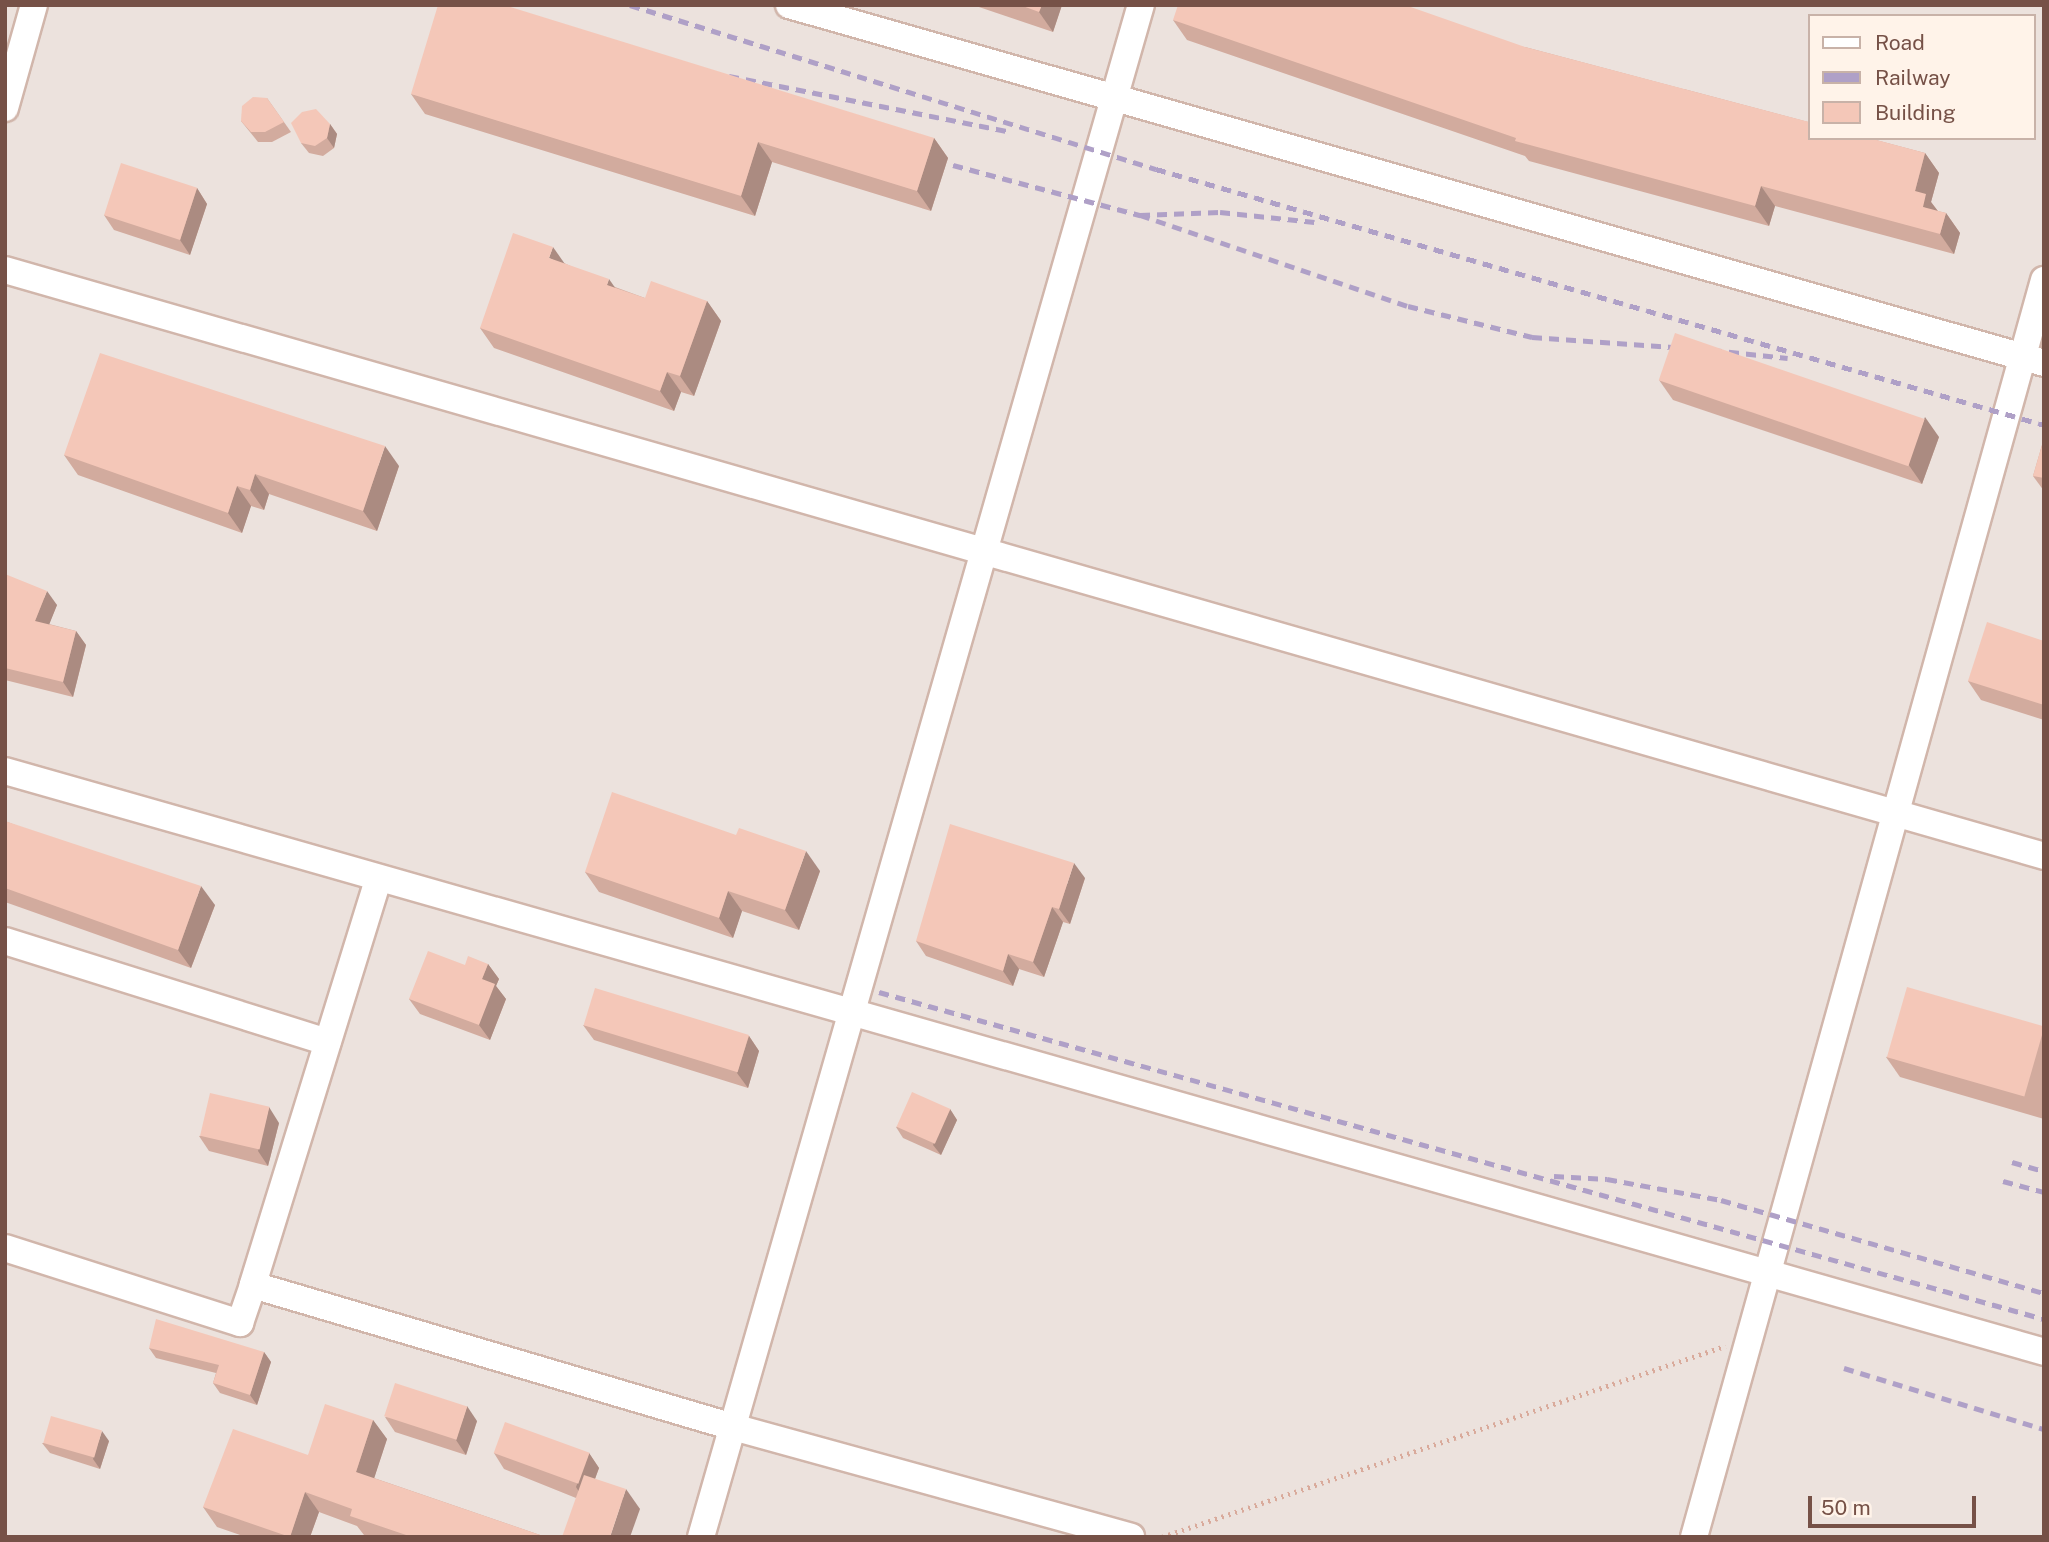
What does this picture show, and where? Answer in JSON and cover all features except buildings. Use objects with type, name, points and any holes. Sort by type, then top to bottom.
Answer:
[{"type":"street","points":[[6,105],[34,5]]},
{"type":"street","points":[[789,5],[2032,360]]},
{"type":"street","points":[[701,1537],[1141,5]]},
{"type":"street","points":[[5,270],[2044,856]]},
{"type":"street","points":[[1694,1537],[1895,812],[2032,360],[2044,280]]},
{"type":"street","points":[[5,771],[851,1015],[1768,1271],[2044,1352]]},
{"type":"street","points":[[5,1248],[240,1323],[378,880]]},
{"type":"street","points":[[5,941],[328,1042]]},
{"type":"street","points":[[253,1285],[733,1427],[1131,1537]]},
{"type":"path","points":[[1162,1537],[1749,1337]]},
{"type":"shaded area","points":[[5,5],[2044,5],[2044,1537],[5,1537]]},
{"type":"railway","points":[[630,5],[1156,169],[2044,425]]},
{"type":"railway","points":[[729,76],[1007,131]]},
{"type":"railway","points":[[953,165],[1140,215],[1220,212],[1314,222]]},
{"type":"railway","points":[[1140,215],[1408,306],[1532,337],[1687,348]]},
{"type":"railway","points":[[1712,350],[1788,358]]},
{"type":"railway","points":[[879,992],[2044,1319]]},
{"type":"railway","points":[[2012,1162],[2044,1171]]},
{"type":"railway","points":[[1554,1176],[1607,1179],[1721,1200],[2044,1293]]},
{"type":"railway","points":[[2003,1181],[2044,1192]]},
{"type":"railway","points":[[1844,1368],[2044,1429]]}]
